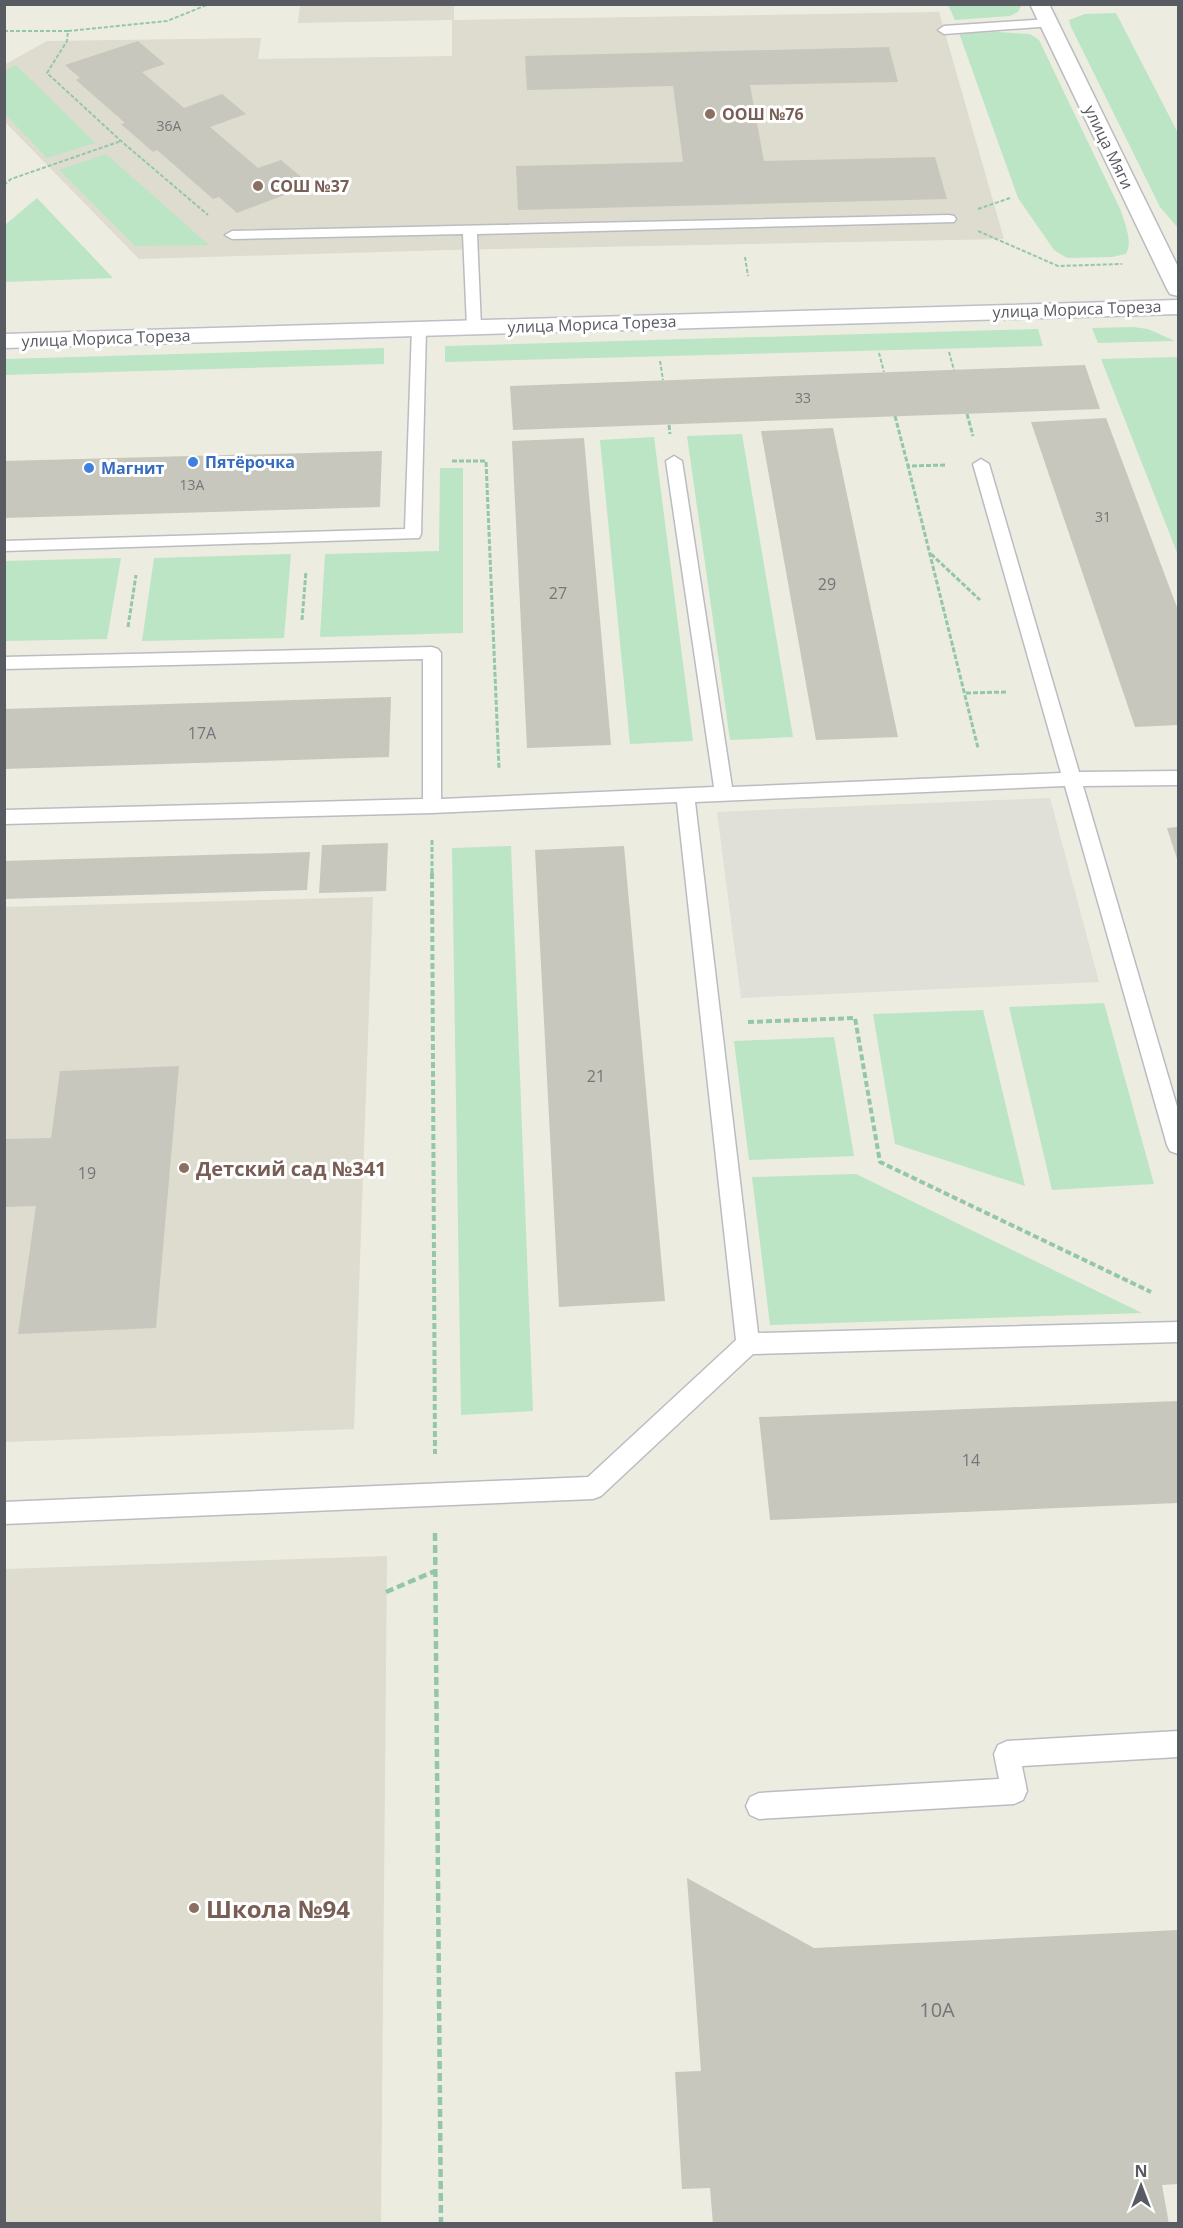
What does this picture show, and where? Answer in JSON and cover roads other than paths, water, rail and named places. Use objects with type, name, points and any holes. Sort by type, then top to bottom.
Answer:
[{"type":"main road","name":"улица Мяги","points":[[1043,14],[1179,289]]},
{"type":"main road","name":"улица Мориса Тореза","points":[[4,340],[1179,307]]},
{"type":"lane","points":[[944,30],[1043,14]]},
{"type":"lane","points":[[231,235],[949,219]]},
{"type":"lane","points":[[470,230],[474,327]]},
{"type":"lane","points":[[4,546],[413,534],[419,328]]},
{"type":"lane","points":[[674,461],[724,794]]},
{"type":"lane","points":[[981,464],[1179,1145]]},
{"type":"lane","points":[[4,663],[432,653],[432,806]]},
{"type":"lane","points":[[4,817],[432,806],[1073,779],[1179,778]]},
{"type":"lane","points":[[685,795],[748,1344]]},
{"type":"lane","points":[[4,1513],[593,1488],[748,1344],[1179,1332]]},
{"type":"lane","points":[[759,1806],[1014,1791],[1007,1754],[1179,1744]]},
{"type":"place","name":"ООШ №76","points":[[710,114]]},
{"type":"place","name":"СОШ №37","points":[[258,186]]},
{"type":"place","name":"Пятёрочка","points":[[193,462]]},
{"type":"place","name":"Магнит","points":[[89,468]]},
{"type":"place","name":"Детский сад №341","points":[[184,1168]]},
{"type":"place","name":"Школа №94","points":[[194,1908]]}]
